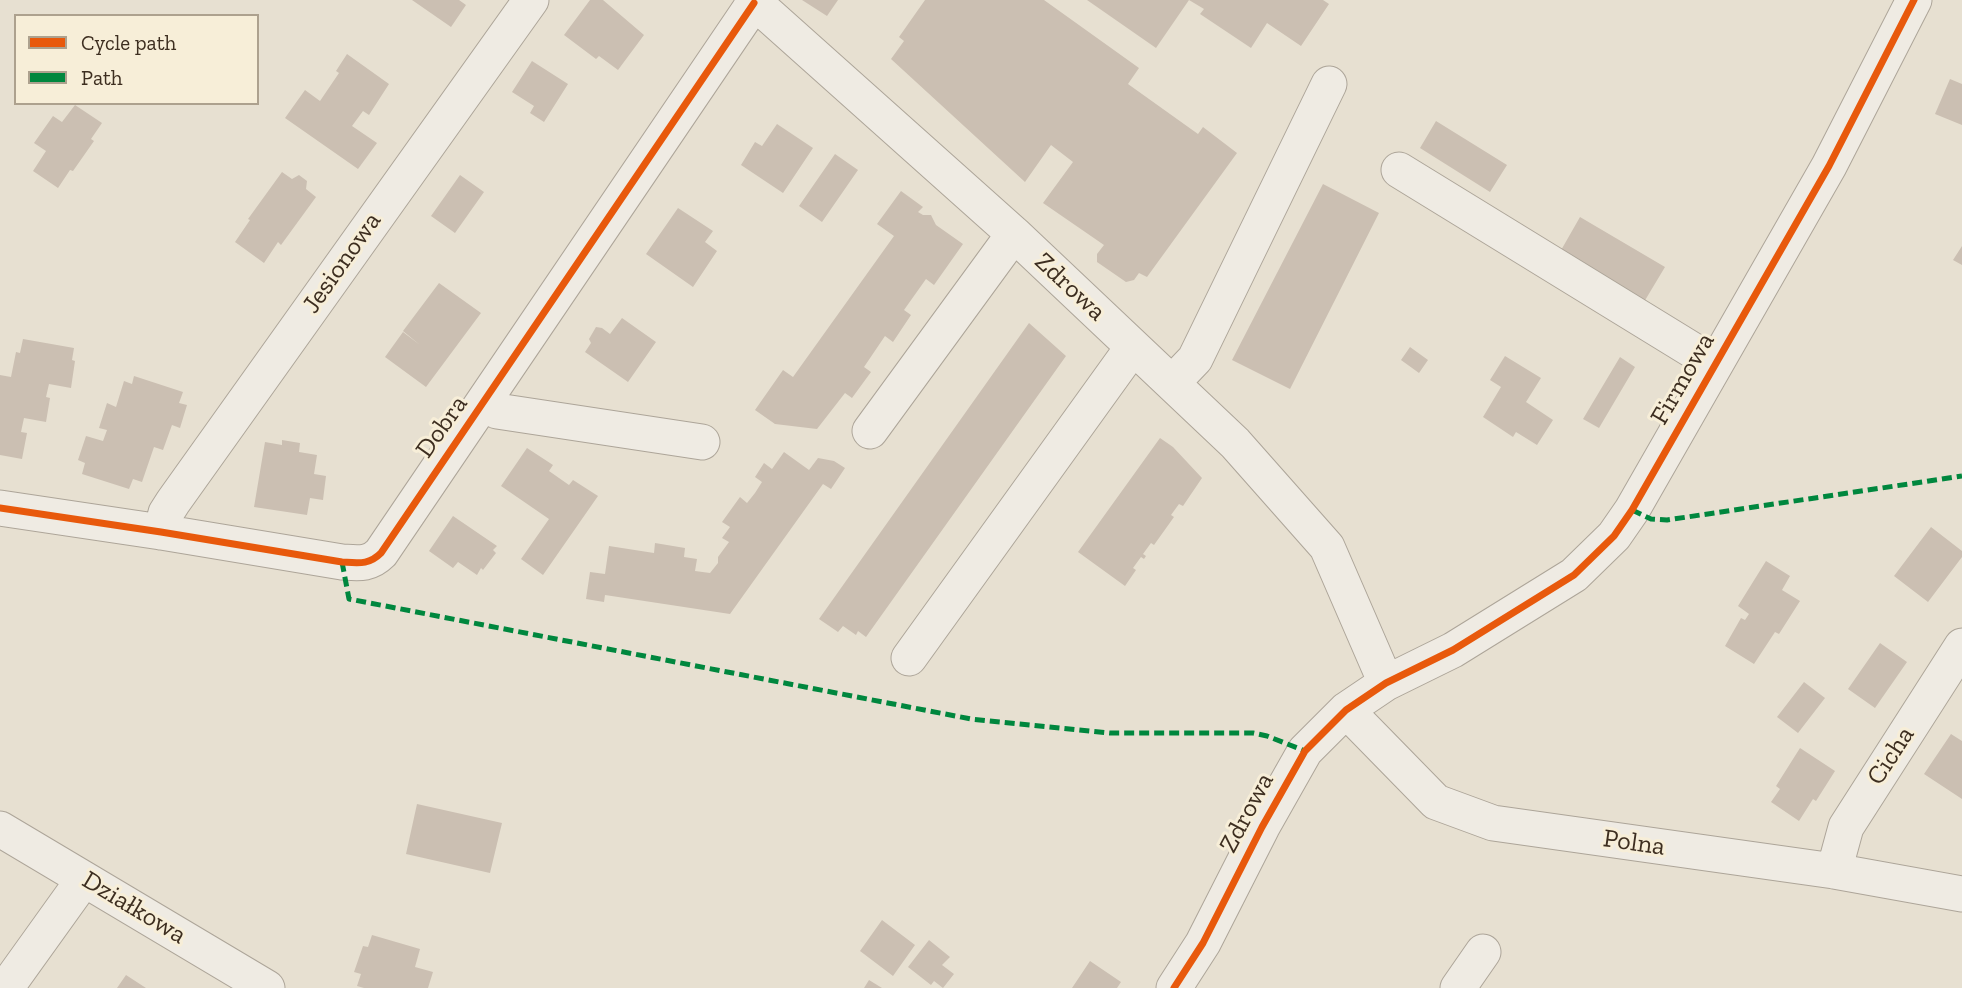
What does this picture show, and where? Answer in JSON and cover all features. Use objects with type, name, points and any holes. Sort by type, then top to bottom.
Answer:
[{"type":"street","name":"Jesionowa","points":[[161,532],[166,513],[173,502],[531,0]]},
{"type":"street","name":"Firmowa","points":[[1386,683],[1452,650],[1574,575],[1614,536],[1632,510],[1829,166],[1914,0]]},
{"type":"street","name":"Dobra","points":[[0,508],[342,562],[364,564],[373,560],[381,553],[484,403],[753,1]]},
{"type":"street","name":"Zdrowa","points":[[753,1],[1014,234],[1235,443],[1327,547],[1386,683],[1346,710],[1305,751],[1262,827],[1203,943],[1174,988]]},
{"type":"street","points":[[1172,382],[1195,359],[1329,84]]},
{"type":"street","points":[[1399,170],[1715,364]]},
{"type":"street","points":[[870,431],[1014,234]]},
{"type":"street","points":[[909,658],[1133,347]]},
{"type":"street","points":[[484,403],[497,411],[702,442]]},
{"type":"street","name":"Cicha","points":[[1834,871],[1846,827],[1962,646]]},
{"type":"street","name":"Polna","points":[[1346,710],[1436,802],[1493,823],[1834,871],[1962,894]]},
{"type":"street","name":"Działkowa","points":[[0,829],[267,988]]},
{"type":"street","points":[[2,988],[13,978],[84,879]]},
{"type":"street","points":[[1458,988],[1483,953]]},
{"type":"building","points":[[412,0],[459,0],[466,5],[451,27]]},
{"type":"building","points":[[590,0],[603,0],[644,35],[618,70],[599,56],[596,59],[564,35]]},
{"type":"building","points":[[802,0],[838,0],[827,16]]},
{"type":"building","points":[[925,0],[1044,0],[1139,68],[1128,84],[1198,134],[1203,127],[1237,153],[1147,277],[1139,273],[1134,280],[1126,282],[1097,262],[1097,254],[1104,245],[1043,203],[1073,162],[1051,145],[1025,182],[891,59],[904,41],[899,37]]},
{"type":"building","points":[[1087,0],[1189,0],[1156,48]]},
{"type":"building","points":[[1189,0],[1323,0],[1329,4],[1301,46],[1267,23],[1251,48],[1200,14],[1204,9]]},
{"type":"building","points":[[347,54],[389,84],[369,115],[363,111],[352,126],[377,143],[358,169],[285,118],[305,90],[320,101],[339,73],[336,71]]},
{"type":"building","points":[[532,61],[568,84],[544,122],[530,113],[534,106],[512,92]]},
{"type":"building","points":[[1950,79],[1962,84],[1962,125],[1935,114]]},
{"type":"building","points":[[75,105],[102,123],[91,139],[94,141],[58,188],[33,171],[46,151],[34,143],[53,116],[62,122]]},
{"type":"building","points":[[1436,121],[1507,165],[1490,192],[1420,148]]},
{"type":"building","points":[[777,124],[813,148],[783,193],[741,165],[755,142],[762,146]]},
{"type":"building","points":[[835,154],[858,170],[822,222],[799,206]]},
{"type":"building","points":[[282,172],[292,179],[299,175],[307,181],[306,189],[316,197],[281,245],[278,242],[264,263],[235,242]]},
{"type":"building","points":[[460,175],[484,192],[455,233],[431,216]]},
{"type":"building","points":[[1323,184],[1379,213],[1290,389],[1232,360]]},
{"type":"building","points":[[901,191],[923,207],[918,212],[931,215],[936,225],[963,244],[934,285],[926,279],[904,310],[911,315],[893,342],[885,336],[864,367],[871,372],[852,398],[845,393],[817,429],[775,424],[755,410],[783,370],[793,377],[894,236],[877,224]]},
{"type":"building","points":[[678,208],[713,231],[705,242],[717,251],[693,287],[646,254]]},
{"type":"building","points":[[1580,217],[1665,267],[1644,302],[1560,252]]},
{"type":"building","points":[[1962,246],[1962,265],[1953,260]]},
{"type":"building","points":[[439,283],[481,313],[426,387],[385,357],[403,332],[420,345],[403,331]]},
{"type":"building","points":[[622,318],[656,342],[628,382],[585,352],[596,327],[610,334]]},
{"type":"building","points":[[1029,323],[1066,356],[866,637],[858,631],[856,635],[843,626],[838,632],[819,619]]},
{"type":"building","points":[[23,339],[74,348],[72,360],[75,361],[71,388],[49,384],[46,422],[24,418],[21,432],[27,433],[22,459],[0,455],[0,375],[11,377],[16,352],[20,353]]},
{"type":"building","points":[[1410,347],[1428,360],[1419,373],[1401,360]]},
{"type":"building","points":[[1505,356],[1541,378],[1526,402],[1553,420],[1537,445],[1516,432],[1513,437],[1483,417],[1501,387],[1490,380]]},
{"type":"building","points":[[1620,357],[1635,367],[1599,428],[1583,419]]},
{"type":"building","points":[[134,376],[183,392],[179,403],[187,405],[180,428],[172,425],[163,450],[154,447],[142,482],[133,479],[129,489],[82,474],[85,463],[78,460],[86,436],[103,441],[107,430],[99,428],[107,403],[116,407],[124,381],[132,384]]},
{"type":"building","points":[[1160,438],[1173,447],[1202,478],[1183,506],[1179,504],[1171,515],[1174,517],[1154,545],[1151,543],[1143,554],[1146,556],[1144,559],[1141,557],[1133,568],[1136,570],[1125,586],[1078,552]]},
{"type":"building","points":[[282,440],[300,443],[299,452],[317,455],[314,474],[326,476],[323,500],[310,498],[307,515],[254,507],[265,442],[282,445]]},
{"type":"building","points":[[527,448],[553,465],[549,471],[569,485],[573,480],[598,496],[543,575],[521,559],[549,519],[501,486]]},
{"type":"building","points":[[784,452],[809,470],[818,458],[834,461],[845,468],[831,489],[823,484],[730,614],[605,595],[604,602],[586,599],[590,572],[605,574],[609,546],[654,553],[655,543],[685,548],[684,557],[697,559],[695,571],[710,573],[729,542],[722,538],[730,527],[722,522],[740,497],[747,503],[755,493],[762,482],[755,477],[764,463],[772,469]]},
{"type":"building","points":[[453,516],[497,546],[493,550],[496,553],[477,575],[458,562],[453,568],[429,551]]},
{"type":"building","points":[[1931,527],[1962,551],[1962,557],[1928,602],[1894,576]]},
{"type":"building","points":[[1766,561],[1790,576],[1782,590],[1800,601],[1779,634],[1775,632],[1754,664],[1725,646],[1741,618],[1745,620],[1749,614],[1738,606]]},
{"type":"building","points":[[1880,643],[1907,662],[1875,708],[1848,689]]},
{"type":"building","points":[[1804,682],[1825,698],[1798,733],[1777,717]]},
{"type":"building","points":[[1951,734],[1962,741],[1962,799],[1924,774]]},
{"type":"building","points":[[1800,748],[1835,771],[1816,801],[1813,799],[1799,821],[1771,802],[1780,789],[1776,786]]},
{"type":"building","points":[[417,804],[502,823],[490,873],[406,854]]},
{"type":"building","points":[[882,920],[915,945],[893,976],[860,951]]},
{"type":"building","points":[[372,935],[420,949],[415,967],[433,972],[428,988],[357,986],[361,974],[354,972],[363,946],[368,947]]},
{"type":"building","points":[[929,940],[950,957],[942,965],[954,974],[943,988],[934,981],[931,985],[908,967]]},
{"type":"building","points":[[1090,961],[1121,982],[1117,988],[1072,988]]},
{"type":"building","points":[[126,975],[146,988],[117,988]]},
{"type":"building","points":[[869,980],[882,988],[864,988]]},
{"type":"marked path","points":[[1632,510],[1651,519],[1667,520],[1962,476]]},
{"type":"marked path","points":[[342,562],[349,599],[971,719],[1110,733],[1253,733],[1305,751]]},
{"type":"cycle path","points":[[1174,988],[1203,943],[1262,827],[1305,751],[1346,710],[1386,683],[1453,650],[1574,575],[1614,536],[1632,510],[1829,166],[1914,0]]},
{"type":"cycle path","points":[[0,508],[342,562],[363,562],[377,557],[754,3]]}]
